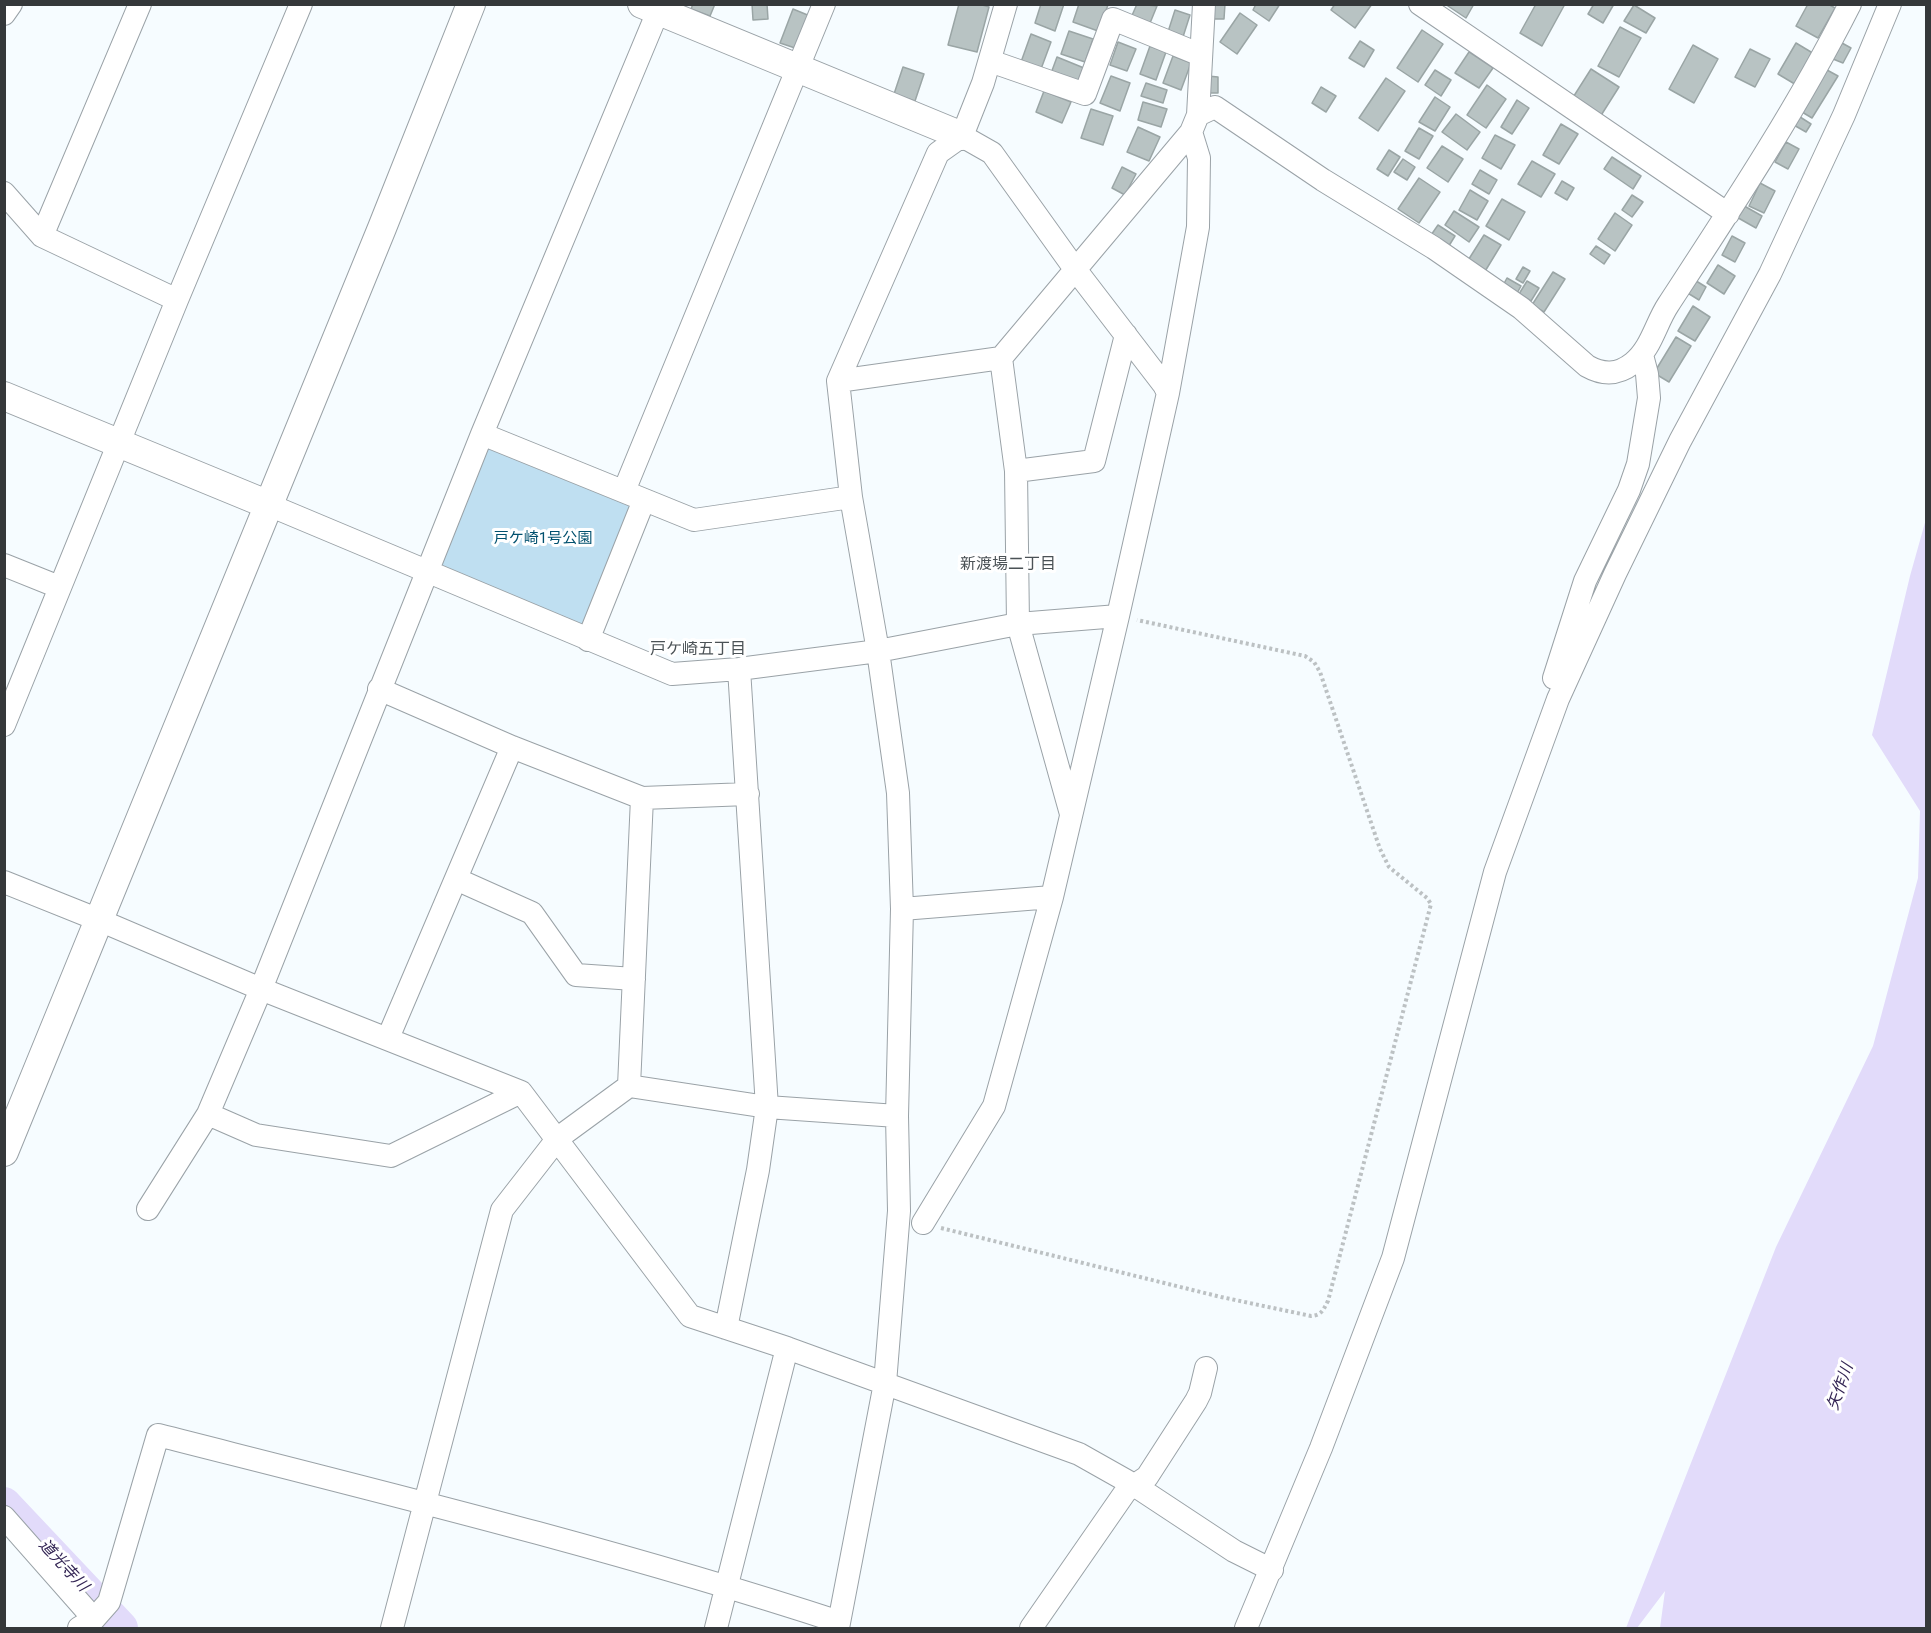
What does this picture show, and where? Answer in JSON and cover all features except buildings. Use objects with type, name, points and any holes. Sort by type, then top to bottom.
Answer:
[{"type":"street","points":[[4,14],[11,4]]},
{"type":"street","points":[[42,236],[140,4]]},
{"type":"street","points":[[4,725],[177,300],[301,4]]},
{"type":"street","points":[[4,1152],[471,4]]},
{"type":"street","points":[[588,640],[634,496],[824,4]]},
{"type":"street","points":[[4,1517],[94,1617],[158,1435],[424,1502],[726,1585],[838,1625],[885,1383],[899,1211],[897,1116],[902,909],[898,793],[878,651],[851,497],[838,381],[938,153],[962,136],[983,83],[1006,4]]},
{"type":"street","points":[[922,1223],[994,1106],[1052,897],[1118,616],[1168,393],[1198,227],[1199,158],[1195,123],[1204,4]]},
{"type":"street","points":[[1420,4],[1728,214]]},
{"type":"street","points":[[838,381],[1001,358],[1195,123],[1215,107],[1323,180],[1434,248],[1521,308],[1587,366],[1598,372],[1610,373],[1626,368],[1642,355],[1660,316],[1728,214],[1800,96],[1850,4]]},
{"type":"street","points":[[1246,1629],[1322,1448],[1393,1258],[1495,872],[1558,699],[1614,574],[1680,441],[1775,264],[1844,115],[1890,4]]},
{"type":"street","points":[[148,1209],[208,1114],[261,989],[654,7],[962,136],[992,153],[1168,393]]},
{"type":"street","points":[[990,61],[1085,94],[1113,19],[1201,55]]},
{"type":"street","points":[[4,193],[42,236],[177,300]]},
{"type":"street","points":[[1016,471],[1094,461],[1126,335]]},
{"type":"street","points":[[1558,699],[1552,684],[1585,581],[1629,490],[1638,464],[1649,398],[1647,374],[1642,355]]},
{"type":"street","points":[[1001,358],[1016,471],[1018,624],[1071,815]]},
{"type":"street","points":[[4,396],[672,674],[739,669],[878,651],[1018,624],[1118,616]]},
{"type":"street","points":[[482,434],[694,520],[851,497]]},
{"type":"street","points":[[4,565],[59,587]]},
{"type":"street","points":[[726,1328],[758,1170],[767,1107],[739,669]]},
{"type":"street","points":[[380,689],[512,747],[642,798],[748,794]]},
{"type":"street","points":[[388,1038],[512,747]]},
{"type":"street","points":[[629,1086],[642,798]]},
{"type":"street","points":[[456,879],[532,913],[576,975],[634,979]]},
{"type":"street","points":[[4,882],[261,989],[521,1092],[558,1138],[690,1316],[788,1348],[1079,1454],[1134,1485],[1234,1551],[1272,1570]]},
{"type":"street","points":[[902,909],[1052,897]]},
{"type":"street","points":[[392,1629],[502,1210],[558,1138],[629,1086],[767,1107],[897,1116]]},
{"type":"street","points":[[208,1114],[256,1135],[391,1156],[521,1092]]},
{"type":"street","points":[[716,1629],[788,1348]]},
{"type":"street","points":[[1031,1629],[1126,1491],[1147,1477],[1196,1401],[1206,1368]]},
{"type":"path","points":[[922,1223],[1190,1289],[1311,1316],[1323,1311],[1328,1301],[1431,904],[1427,898],[1389,867],[1380,849],[1320,672],[1314,662],[1305,656],[1118,616]]},
{"type":"green space","name":"戸ケ崎1号公園","points":[[488,445],[631,504],[583,628],[437,568]]},
{"type":"water","name":"矢作川","points":[[1926,519],[1926,1628],[1660,1628],[1665,1591],[1637,1628],[1626,1628],[1776,1247],[1873,1046],[1918,878],[1920,811],[1872,735]]},
{"type":"waterway","name":"道光寺川","points":[[4,1504],[121,1628]]},
{"type":"district","name":"新渡場二丁目","points":[[1008,565]]},
{"type":"district","name":"戸ケ崎五丁目","points":[[698,650]]}]
